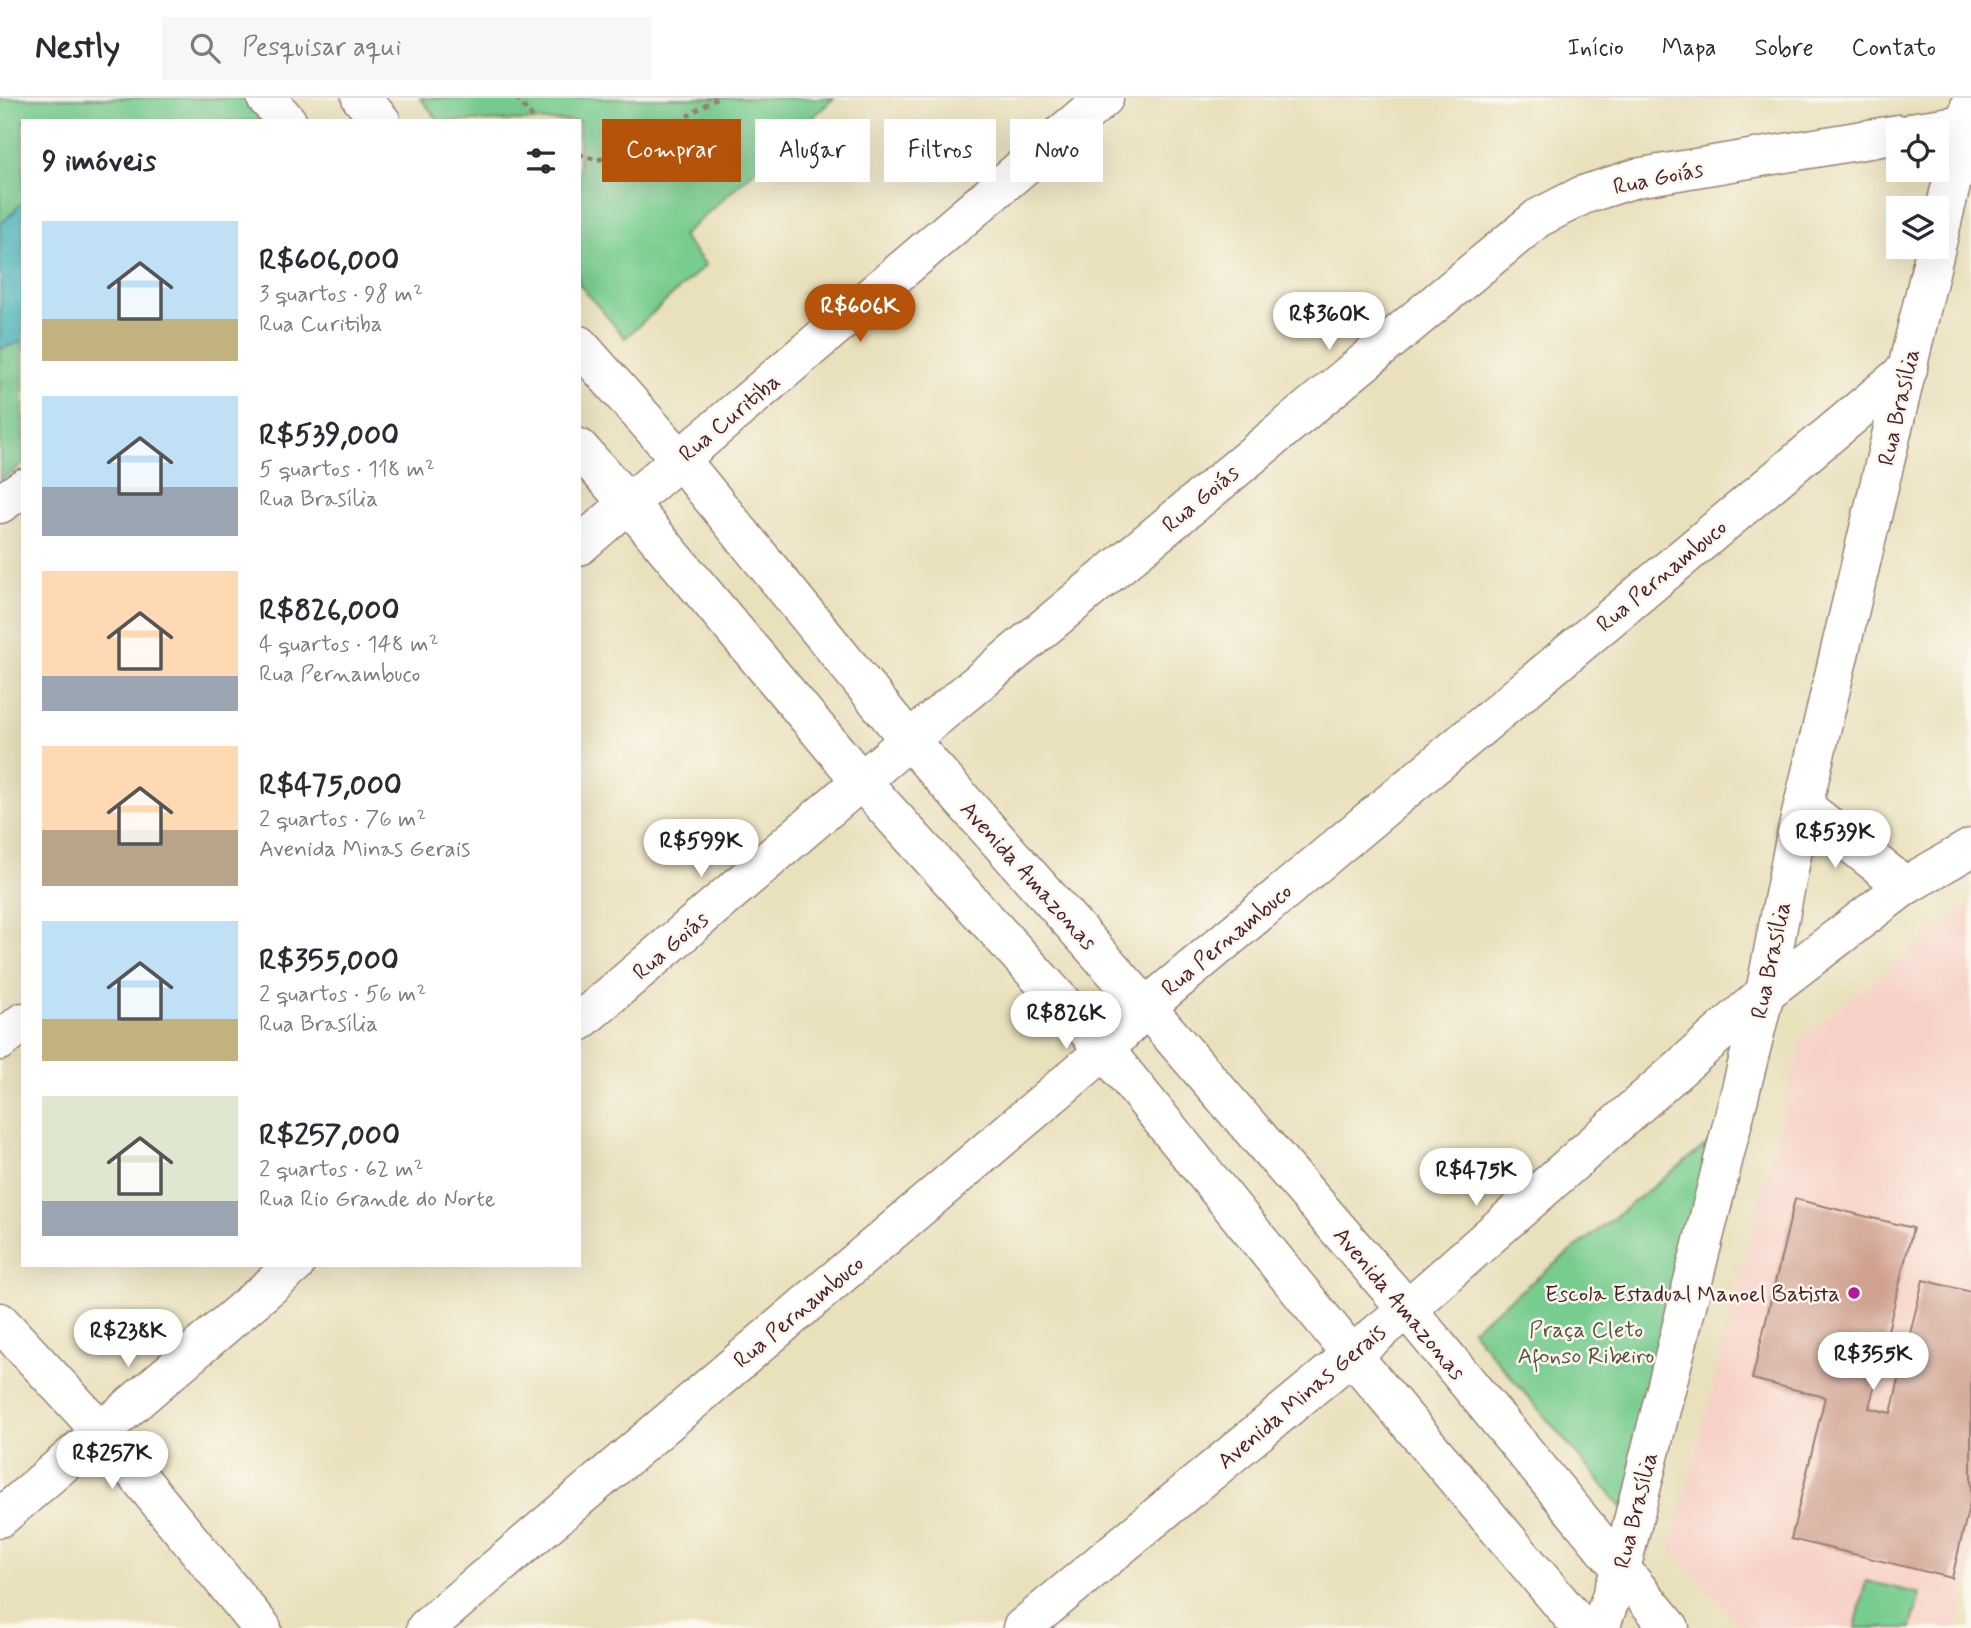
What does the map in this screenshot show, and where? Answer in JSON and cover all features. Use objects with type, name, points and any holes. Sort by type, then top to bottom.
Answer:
[{"type":"street","points":[[267,98],[285,119]]},
{"type":"street","points":[[360,98],[379,119]]},
{"type":"street","name":"Rua Curitiba","points":[[581,545],[1104,98]]},
{"type":"street","points":[[1949,120],[1968,113]]},
{"type":"street","name":"Rua Brasília","points":[[1949,196],[1968,113]]},
{"type":"street","name":"Rua Goiás","points":[[581,1020],[909,740],[1538,218],[1583,195],[1636,178],[1886,136]]},
{"type":"street","name":"Rua Brasília","points":[[1600,1628],[1621,1569],[1765,993],[1794,844],[1934,259]]},
{"type":"street","name":"Avenida Amazonas","points":[[581,347],[680,459],[909,740],[1146,1007],[1407,1309],[1670,1628]]},
{"type":"street","name":"Rua Pernambuco","points":[[426,1628],[1105,1050],[1146,1007],[1908,369]]},
{"type":"street","points":[[581,450],[861,781],[1105,1050],[1351,1354],[1583,1628]]},
{"type":"street","points":[[0,504],[21,489]]},
{"type":"street","points":[[1803,806],[1905,886]]},
{"type":"street","name":"Avenida Minas Gerais","points":[[1022,1628],[1407,1309],[1765,993],[1905,886],[1971,848]]},
{"type":"street","points":[[0,1041],[21,1023]]},
{"type":"street","points":[[0,1518],[293,1267]]},
{"type":"street","points":[[0,1322],[101,1431],[262,1628]]},
{"type":"path","points":[[517,98],[533,119]]},
{"type":"path","points":[[581,155],[597,160],[636,149],[716,98]]},
{"type":"shaded area","name":"Escola Estadual Manoel Batista","points":[[1971,903],[1971,1572],[1957,1628],[1743,1628],[1671,1548],[1802,1038]]},
{"type":"green space","points":[[0,98],[250,98],[267,119],[21,119],[21,465],[0,481]]},
{"type":"green space","points":[[420,98],[834,98],[811,119],[755,119],[755,170],[682,236],[706,265],[625,338],[581,286],[581,119],[437,119]]},
{"type":"green space","name":"Praça Cleto Afonso Ribeiro","points":[[1729,1127],[1624,1510],[1471,1330]]},
{"type":"green space","points":[[1866,1581],[1920,1594],[1911,1628],[1855,1628]]},
{"type":"water","points":[[21,204],[21,342],[0,349],[0,225]]},
{"type":"building","points":[[1795,1199],[1913,1228],[1869,1408],[1891,1413],[1923,1280],[1971,1292],[1971,1498],[1952,1578],[1791,1539],[1825,1397],[1752,1379]]},
{"type":"place","name":"Escola Estadual Manoel Batista","points":[[1854,1293]]}]
